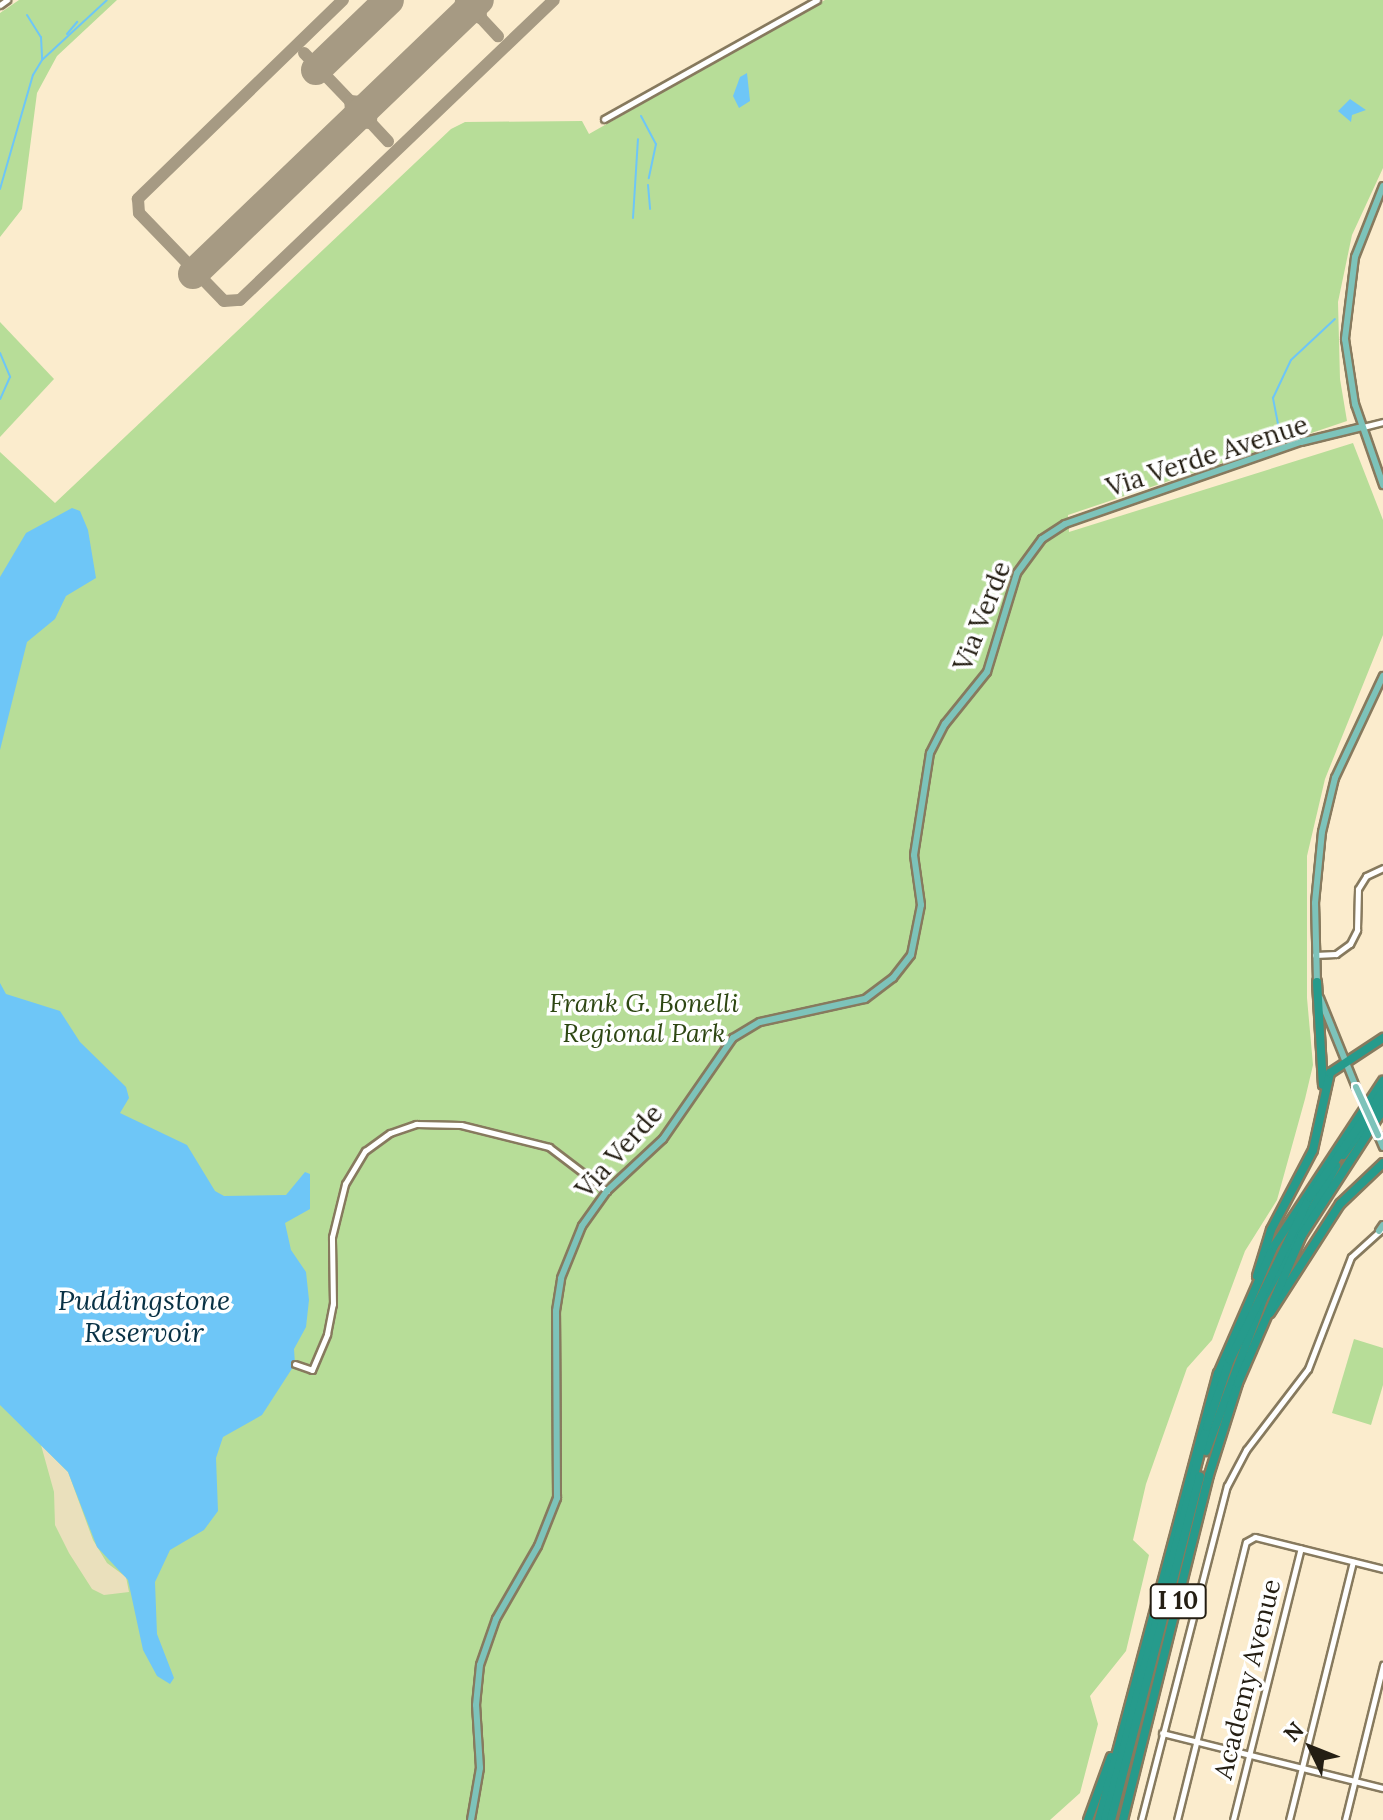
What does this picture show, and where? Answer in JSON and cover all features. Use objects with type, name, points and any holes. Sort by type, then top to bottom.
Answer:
[{"type":"highway","points":[[1317,982],[1323,1110]]},
{"type":"highway","points":[[1256,1281],[1257,1263],[1313,1150],[1330,1073],[1383,1038]]},
{"type":"highway","name":"I 10","points":[[1102,1820],[1118,1742],[1202,1419],[1256,1281],[1305,1191],[1383,1081]]},
{"type":"highway","points":[[1102,1820],[1207,1427],[1230,1360],[1310,1197],[1383,1091]]},
{"type":"highway","points":[[1111,1820],[1205,1454],[1232,1374],[1295,1236],[1383,1101]]},
{"type":"highway","name":"I 10","points":[[1123,1820],[1209,1475],[1260,1326],[1317,1208],[1383,1110]]},
{"type":"highway","points":[[1260,1326],[1340,1204],[1383,1163]]},
{"type":"highway","points":[[1088,1820],[1118,1742]]},
{"type":"main road","points":[[1383,186],[1360,238],[1348,297],[1347,367],[1362,427],[1383,485]]},
{"type":"main road","name":"Via Verde Avenue","points":[[1065,524],[1301,442],[1362,427]]},
{"type":"main road","name":"Via Verde","points":[[471,1820],[480,1768],[476,1705],[480,1665],[496,1619],[538,1546],[557,1498],[556,1311],[561,1278],[582,1226],[607,1191],[663,1139],[733,1038],[760,1022],[865,999],[893,978],[911,955],[921,905],[914,855],[930,753],[945,724],[987,672],[1024,559],[1042,539],[1065,524]]},
{"type":"main road","points":[[1383,676],[1348,746],[1327,805],[1317,866],[1315,955],[1317,982],[1345,1063],[1383,1147]]},
{"type":"street","points":[[604,119],[817,0]]},
{"type":"street","points":[[1362,427],[1383,422]]},
{"type":"street","points":[[1315,955],[1336,954],[1350,944],[1357,930],[1358,889],[1366,876],[1383,868]]},
{"type":"street","points":[[295,1364],[312,1370],[327,1334],[333,1304],[332,1237],[345,1184],[365,1151],[390,1133],[416,1124],[461,1125],[549,1147],[607,1191]]},
{"type":"street","points":[[1141,1820],[1227,1486],[1246,1450],[1308,1369],[1351,1257],[1382,1228]]},
{"type":"street","points":[[1177,1820],[1250,1537],[1383,1569]]},
{"type":"street","name":"Academy Avenue","points":[[1233,1820],[1301,1548]]},
{"type":"street","points":[[1289,1820],[1353,1562]]},
{"type":"street","points":[[1345,1820],[1383,1665]]},
{"type":"street","points":[[1162,1733],[1383,1788]]},
{"type":"green space","points":[[19,0],[117,0],[57,56],[37,93],[22,209],[0,237],[0,13]]},
{"type":"green space","name":"Frank G. Bonelli Regional Park","points":[[825,0],[1383,0],[1383,168],[1352,235],[1338,302],[1340,379],[1347,421],[1068,515],[1069,532],[1353,443],[1383,520],[1383,635],[1325,779],[1307,856],[1307,998],[1313,1065],[1305,1099],[1277,1200],[1245,1251],[1212,1340],[1187,1368],[1146,1484],[1133,1540],[1149,1555],[1126,1651],[1090,1696],[1098,1724],[1080,1793],[1050,1820],[0,1820],[0,452],[55,503],[451,129],[465,122],[582,121],[589,134]]},
{"type":"green space","points":[[0,322],[54,379],[0,437]]},
{"type":"green space","points":[[1354,1339],[1383,1348],[1383,1385],[1371,1425],[1332,1413]]},
{"type":"sand","points":[[41,1445],[68,1472],[93,1540],[107,1563],[126,1577],[129,1592],[104,1595],[92,1589],[69,1553],[55,1525],[54,1492]]},
{"type":"water","points":[[747,73],[750,101],[739,108],[733,96],[740,77]]},
{"type":"water","points":[[1350,99],[1366,110],[1352,115],[1351,122],[1338,111]]},
{"type":"water","points":[[72,508],[80,511],[88,530],[96,578],[66,596],[55,619],[27,642],[0,750],[0,577],[26,533]]},
{"type":"water","name":"Puddingstone Reservoir","points":[[0,983],[6,994],[60,1011],[80,1042],[126,1087],[129,1098],[120,1113],[187,1145],[215,1191],[224,1196],[286,1195],[305,1172],[310,1174],[310,1209],[285,1223],[291,1250],[306,1272],[309,1300],[306,1327],[294,1349],[295,1364],[262,1415],[223,1437],[216,1458],[218,1511],[204,1530],[170,1550],[155,1582],[157,1634],[174,1678],[170,1684],[157,1676],[143,1650],[128,1580],[97,1547],[68,1472],[0,1405]]},
{"type":"waterway","points":[[0,189],[33,75],[42,60],[107,0]]},
{"type":"waterway","points":[[27,15],[41,37],[42,59]]},
{"type":"waterway","points":[[67,34],[77,22]]},
{"type":"waterway","points":[[641,116],[656,144],[649,178]]},
{"type":"waterway","points":[[633,218],[638,139]]},
{"type":"waterway","points":[[648,185],[650,209]]},
{"type":"waterway","points":[[1258,448],[1279,429],[1273,398],[1291,360],[1335,319]]},
{"type":"waterway","points":[[0,353],[10,377],[0,399]]},
{"type":"taxiway","points":[[343,0],[138,199],[139,213],[224,301],[240,300],[554,0]]},
{"type":"taxiway","points":[[458,20],[461,0]]},
{"type":"taxiway","points":[[458,20],[468,15],[481,18],[480,0]]},
{"type":"taxiway","points":[[481,18],[498,36]]},
{"type":"taxiway","points":[[304,53],[350,101]]},
{"type":"taxiway","points":[[350,101],[372,103],[371,123],[352,122],[350,101]]},
{"type":"taxiway","points":[[371,123],[388,141]]},
{"type":"runway","points":[[316,70],[389,0]]},
{"type":"runway","points":[[193,274],[479,0]]}]
